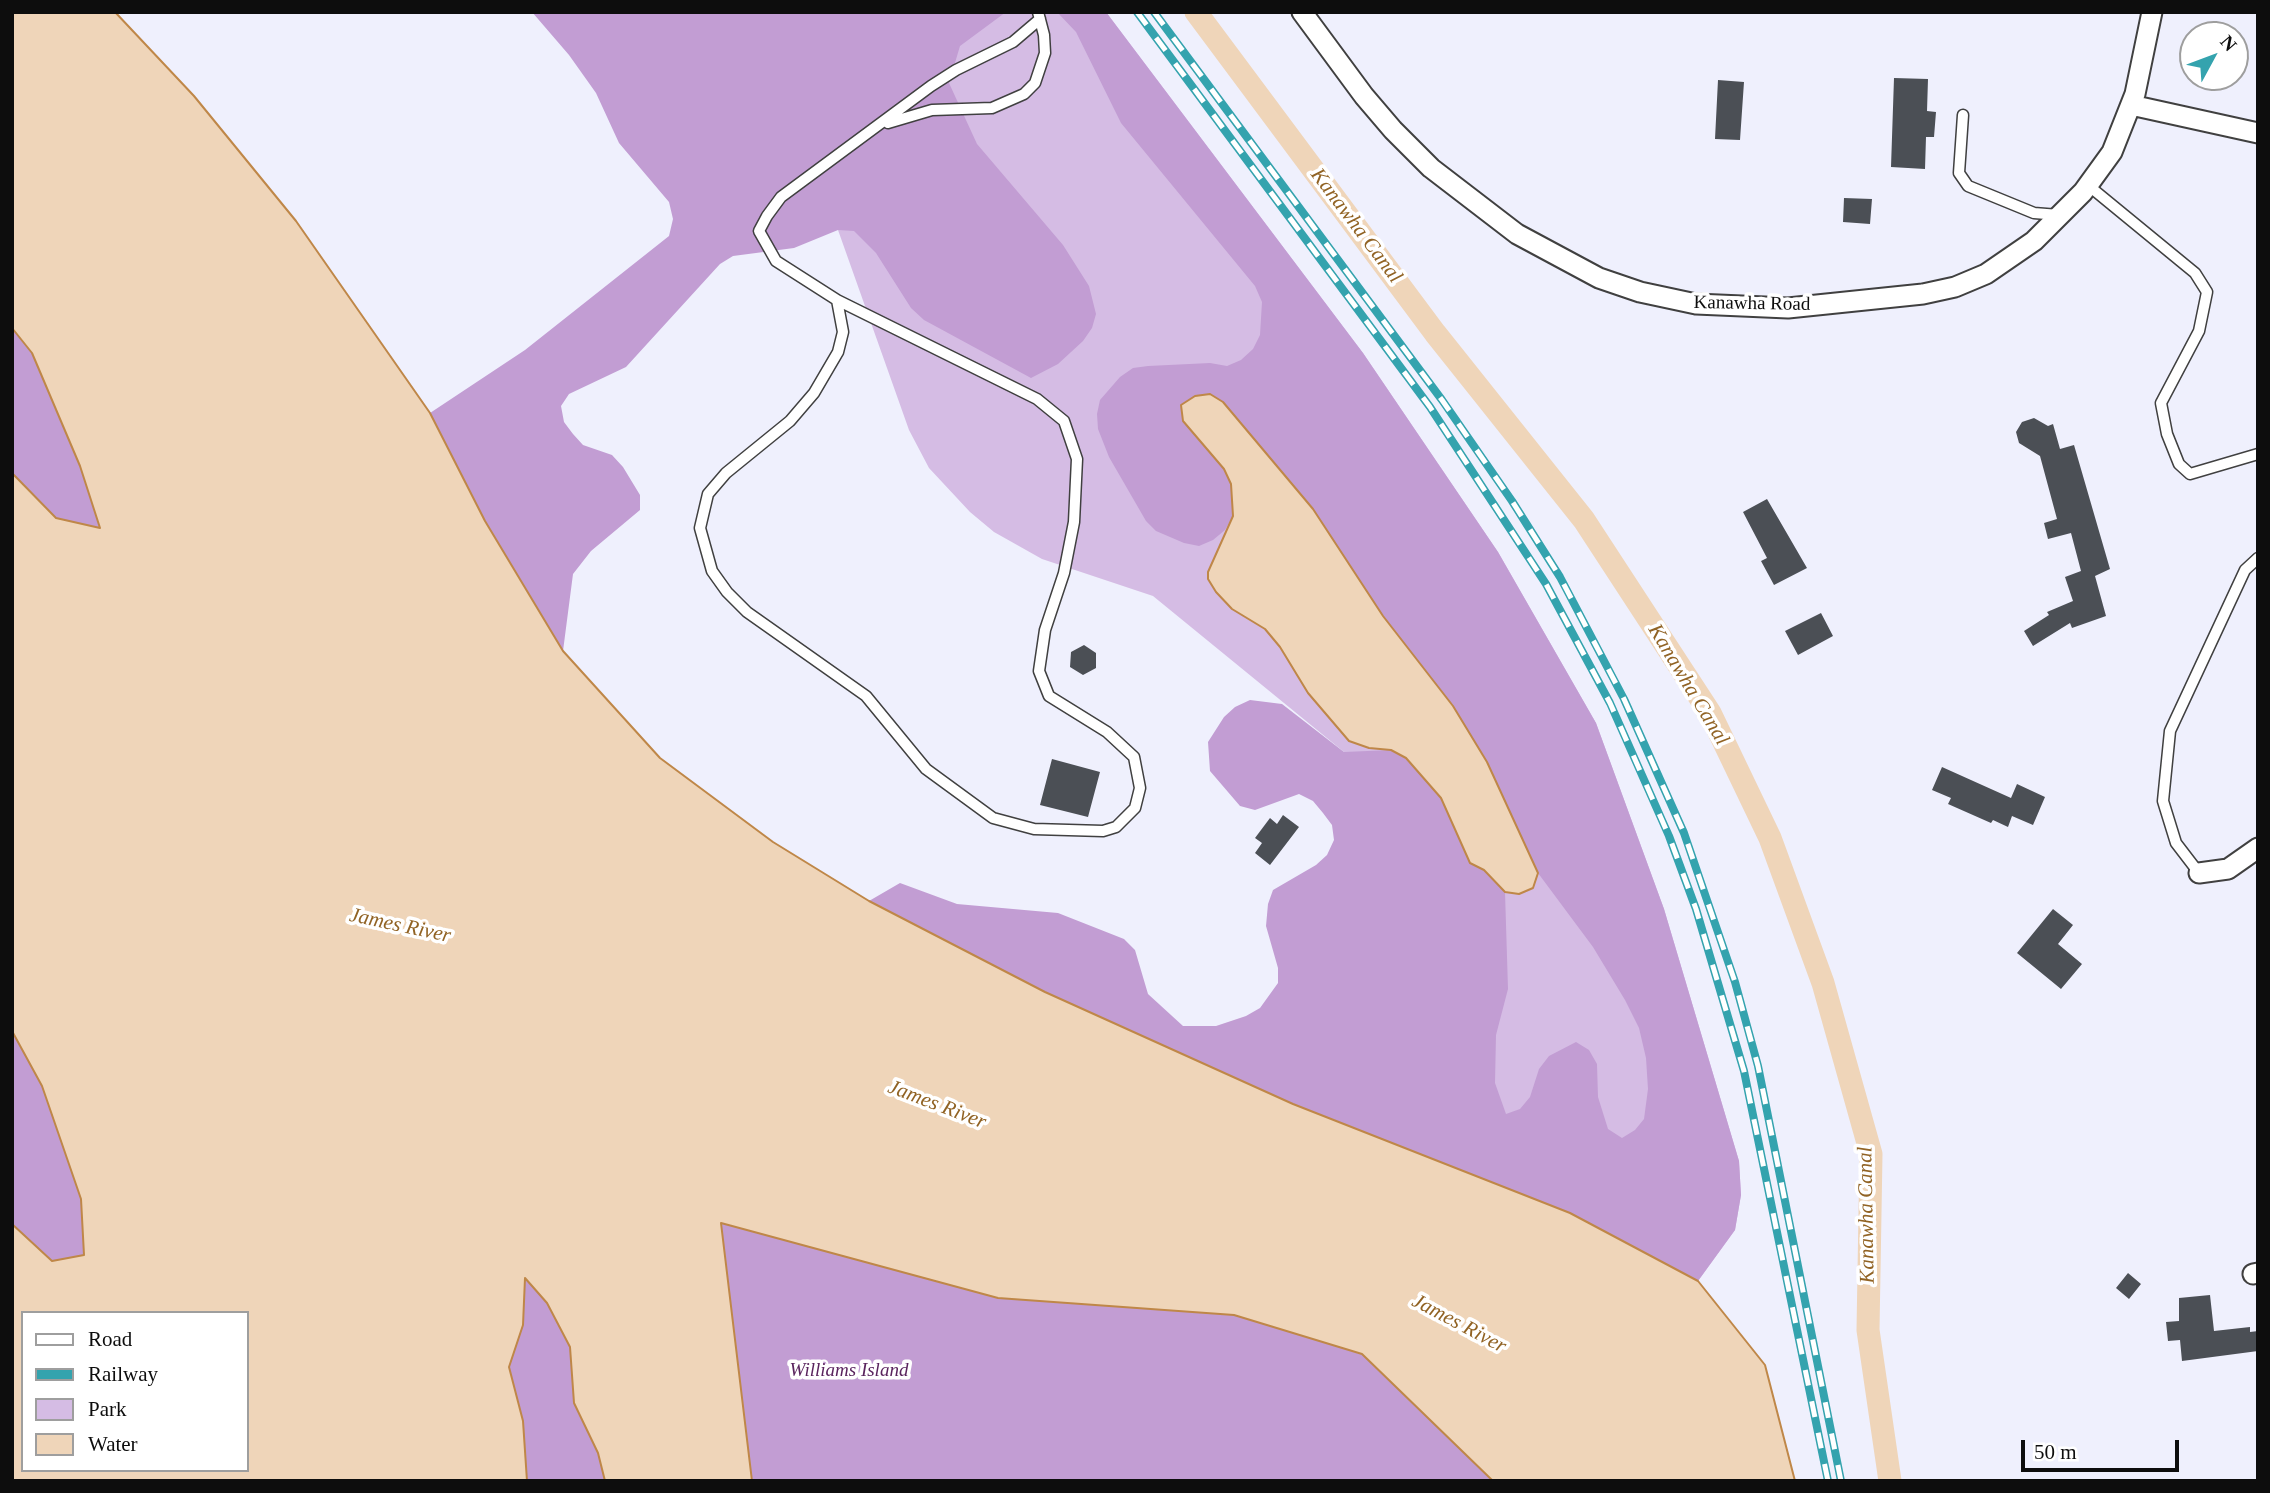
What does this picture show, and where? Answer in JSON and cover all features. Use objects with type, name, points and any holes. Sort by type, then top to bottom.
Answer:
[{"type":"street","name":"Kanawha Road","points":[[1302,12],[1349,77],[1394,130],[1431,167],[1482,209],[1555,257],[1599,278],[1651,295],[1696,304],[1788,308],[1923,294],[1986,274],[2019,253],[2063,215],[2089,186],[2112,152],[2132,105],[2151,12]]},
{"type":"street","points":[[2132,105],[2258,134]]},
{"type":"street","points":[[2199,873],[2228,869],[2258,848]]},
{"type":"lane","points":[[837,300],[843,332],[838,352],[814,393],[790,421],[726,472],[708,494],[700,528],[712,571],[727,592],[747,612],[866,696],[926,769],[993,818],[1034,829],[1103,831],[1116,827],[1135,808],[1140,788],[1134,757],[1107,732],[1049,696],[1039,671],[1045,630],[1063,573],[1074,522],[1077,459],[1064,421],[1037,399],[837,300],[781,267],[759,232],[781,197],[884,124],[931,86],[956,70],[1013,42],[1039,15]]},
{"type":"lane","points":[[884,124],[932,110],[992,108],[1024,94],[1034,83],[1045,52],[1039,15]]},
{"type":"lane","points":[[1963,115],[1959,173],[1968,186],[2034,213],[2063,215]]},
{"type":"lane","points":[[2089,186],[2195,273],[2207,292],[2199,331],[2161,403],[2167,434],[2179,464],[2190,474],[2258,454]]},
{"type":"lane","points":[[2199,873],[2176,843],[2164,801],[2170,731],[2245,570],[2258,558]]},
{"type":"green space","points":[[532,12],[1006,12],[960,46],[949,83],[977,144],[1063,245],[1089,286],[1096,314],[1092,328],[1083,341],[1058,364],[1031,378],[924,320],[911,308],[876,253],[854,231],[838,230],[794,248],[733,256],[720,264],[626,367],[569,394],[561,406],[564,422],[573,434],[583,445],[612,455],[623,467],[640,495],[640,510],[591,551],[573,574],[563,651],[485,521],[430,413],[525,350],[669,236],[673,219],[669,202],[619,143],[596,93],[569,55]]},
{"type":"green space","points":[[646,12],[1106,12],[1363,353],[1498,552],[1596,723],[1664,909],[1739,1161],[1741,1195],[1735,1230],[1698,1281],[1570,1213],[1342,906],[1344,752],[1153,596],[1042,559],[994,532],[970,512],[929,468],[909,430],[838,230]]},
{"type":"green space","points":[[1057,12],[1106,12],[1363,353],[1498,552],[1596,723],[1664,909],[1739,1161],[1741,1195],[1735,1230],[1698,1281],[1570,1213],[1293,1104],[1045,992],[869,901],[900,883],[957,904],[1058,913],[1124,939],[1135,950],[1148,994],[1183,1026],[1216,1026],[1246,1016],[1260,1008],[1278,983],[1278,968],[1266,926],[1268,904],[1273,890],[1316,865],[1327,855],[1334,840],[1332,825],[1313,801],[1299,794],[1255,810],[1240,806],[1210,771],[1208,742],[1224,717],[1235,707],[1250,700],[1282,704],[1344,752],[1391,750],[1406,758],[1441,798],[1470,863],[1484,870],[1505,892],[1508,989],[1496,1035],[1495,1083],[1506,1114],[1520,1109],[1530,1097],[1539,1069],[1549,1056],[1576,1042],[1589,1050],[1597,1064],[1598,1097],[1608,1129],[1622,1138],[1635,1130],[1644,1119],[1648,1089],[1646,1058],[1639,1028],[1625,1000],[1593,947],[1538,873],[1487,762],[1453,706],[1383,616],[1313,509],[1223,402],[1183,421],[1224,469],[1231,484],[1233,516],[1225,530],[1213,540],[1199,546],[1184,543],[1156,531],[1146,521],[1109,457],[1098,429],[1097,414],[1100,400],[1120,377],[1133,368],[1210,363],[1227,366],[1241,360],[1253,349],[1260,335],[1262,302],[1255,286],[1121,123],[1076,32]]},
{"type":"green space","points":[[12,328],[32,353],[80,466],[100,529],[56,518],[12,473]]},
{"type":"green space","points":[[12,1031],[42,1086],[81,1199],[84,1256],[52,1261],[12,1224]]},
{"type":"green space","name":"Williams Island","points":[[720,1223],[998,1298],[1234,1315],[1362,1354],[1493,1481],[752,1481]]},
{"type":"green space","points":[[524,1277],[547,1303],[570,1347],[574,1403],[598,1453],[605,1481],[527,1481],[523,1421],[509,1367],[523,1325]]},
{"type":"water","name":"James River","points":[[12,12],[115,12],[194,96],[296,221],[430,413],[485,521],[563,651],[660,758],[773,842],[869,901],[1045,992],[1293,1104],[1570,1213],[1698,1281],[1765,1365],[1795,1481],[1493,1481],[1362,1354],[1234,1315],[998,1298],[721,1223],[752,1481],[605,1481],[598,1453],[574,1403],[570,1347],[547,1303],[525,1278],[523,1325],[509,1367],[523,1421],[527,1481],[12,1481],[12,1224],[52,1261],[84,1255],[81,1199],[42,1086],[12,1031],[12,473],[56,518],[100,528],[80,466],[32,353],[12,328]]},
{"type":"water","points":[[1210,394],[1223,402],[1313,509],[1383,616],[1453,706],[1487,762],[1538,873],[1533,888],[1519,894],[1505,892],[1484,870],[1470,863],[1441,798],[1406,758],[1391,750],[1369,748],[1349,741],[1308,693],[1280,647],[1265,629],[1232,609],[1216,592],[1208,579],[1208,572],[1233,516],[1231,484],[1224,469],[1183,421],[1181,405],[1195,396]]},
{"type":"building","points":[[1894,78],[1928,79],[1927,111],[1936,112],[1934,137],[1926,137],[1925,169],[1891,167]]},
{"type":"building","points":[[1718,80],[1744,82],[1740,140],[1715,139]]},
{"type":"building","points":[[1844,198],[1872,199],[1870,224],[1843,222]]},
{"type":"building","points":[[2034,418],[2048,426],[2053,424],[2060,449],[2074,445],[2110,569],[2095,576],[2106,616],[2072,628],[2070,623],[2033,646],[2024,631],[2049,615],[2047,612],[2073,601],[2065,577],[2081,571],[2071,533],[2048,539],[2044,523],[2057,519],[2040,456],[2019,443],[2016,432],[2022,422]]},
{"type":"building","points":[[1767,499],[1807,568],[1774,585],[1761,561],[1767,558],[1743,512]]},
{"type":"building","points":[[1821,613],[1833,636],[1798,655],[1785,631]]},
{"type":"building","points":[[1084,645],[1096,653],[1096,668],[1083,675],[1070,667],[1071,652]]},
{"type":"building","points":[[1052,759],[1100,772],[1088,817],[1040,805]]},
{"type":"building","points":[[1942,767],[2011,798],[2017,784],[2045,797],[2033,825],[2012,816],[2008,827],[1993,820],[1991,823],[1948,804],[1951,798],[1932,790]]},
{"type":"building","points":[[1283,815],[1299,827],[1270,865],[1255,853],[1262,843],[1255,838],[1270,818],[1277,824]]},
{"type":"building","points":[[2053,909],[2073,925],[2058,944],[2082,964],[2061,989],[2017,953]]},
{"type":"building","points":[[2128,1273],[2141,1284],[2129,1299],[2116,1288]]},
{"type":"building","points":[[2210,1295],[2214,1331],[2250,1327],[2250,1332],[2258,1331],[2258,1351],[2182,1361],[2180,1340],[2168,1341],[2166,1322],[2179,1321],[2179,1298]]},
{"type":"waterway","name":"Kanawha Canal","points":[[1196,12],[1435,333],[1584,520],[1710,713],[1770,838],[1823,983],[1871,1154],[1868,1330],[1890,1481]]},
{"type":"railway","points":[[1137,12],[1430,407],[1546,584],[1610,703],[1669,836],[1696,909],[1744,1071],[1828,1481]]},
{"type":"railway","points":[[1154,12],[1442,400],[1512,501],[1560,577],[1624,699],[1684,833],[1735,982],[1758,1066],[1841,1481]]}]
